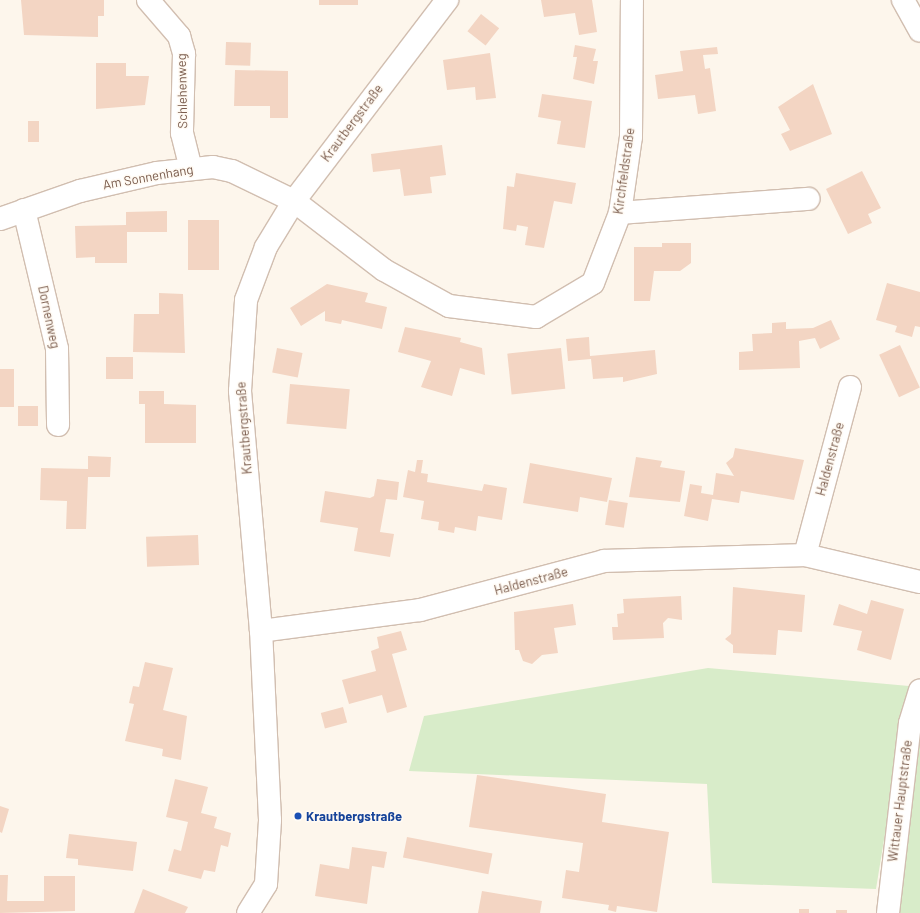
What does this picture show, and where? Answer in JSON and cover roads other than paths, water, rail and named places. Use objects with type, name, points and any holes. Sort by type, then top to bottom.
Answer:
[{"type":"street","name":"Schlehenweg","points":[[148,0],[179,36],[184,54],[182,133],[191,168]]},
{"type":"street","name":"Krautbergstraße","points":[[248,913],[266,884],[270,820],[260,631],[240,391],[241,345],[246,300],[266,247],[294,201],[447,0]]},
{"type":"street","name":"Kirchfeldstraße","points":[[294,201],[384,270],[449,306],[536,317],[593,283],[620,214],[631,137],[632,0]]},
{"type":"street","points":[[904,0],[920,31]]},
{"type":"street","name":"Am Sonnenhang","points":[[0,219],[80,190],[191,168],[232,171],[294,201]]},
{"type":"street","points":[[620,214],[808,199]]},
{"type":"street","name":"Dornenweg","points":[[24,210],[57,349],[58,425]]},
{"type":"street","name":"Haldenstraße","points":[[804,555],[850,386]]},
{"type":"street","name":"Haldenstraße","points":[[260,631],[420,610],[604,561],[804,555],[920,582]]},
{"type":"street","name":"Wittauer Hauptstraße","points":[[888,913],[910,723],[920,691]]},
{"type":"place","name":"Krautbergstraße","points":[[298,816]]}]
